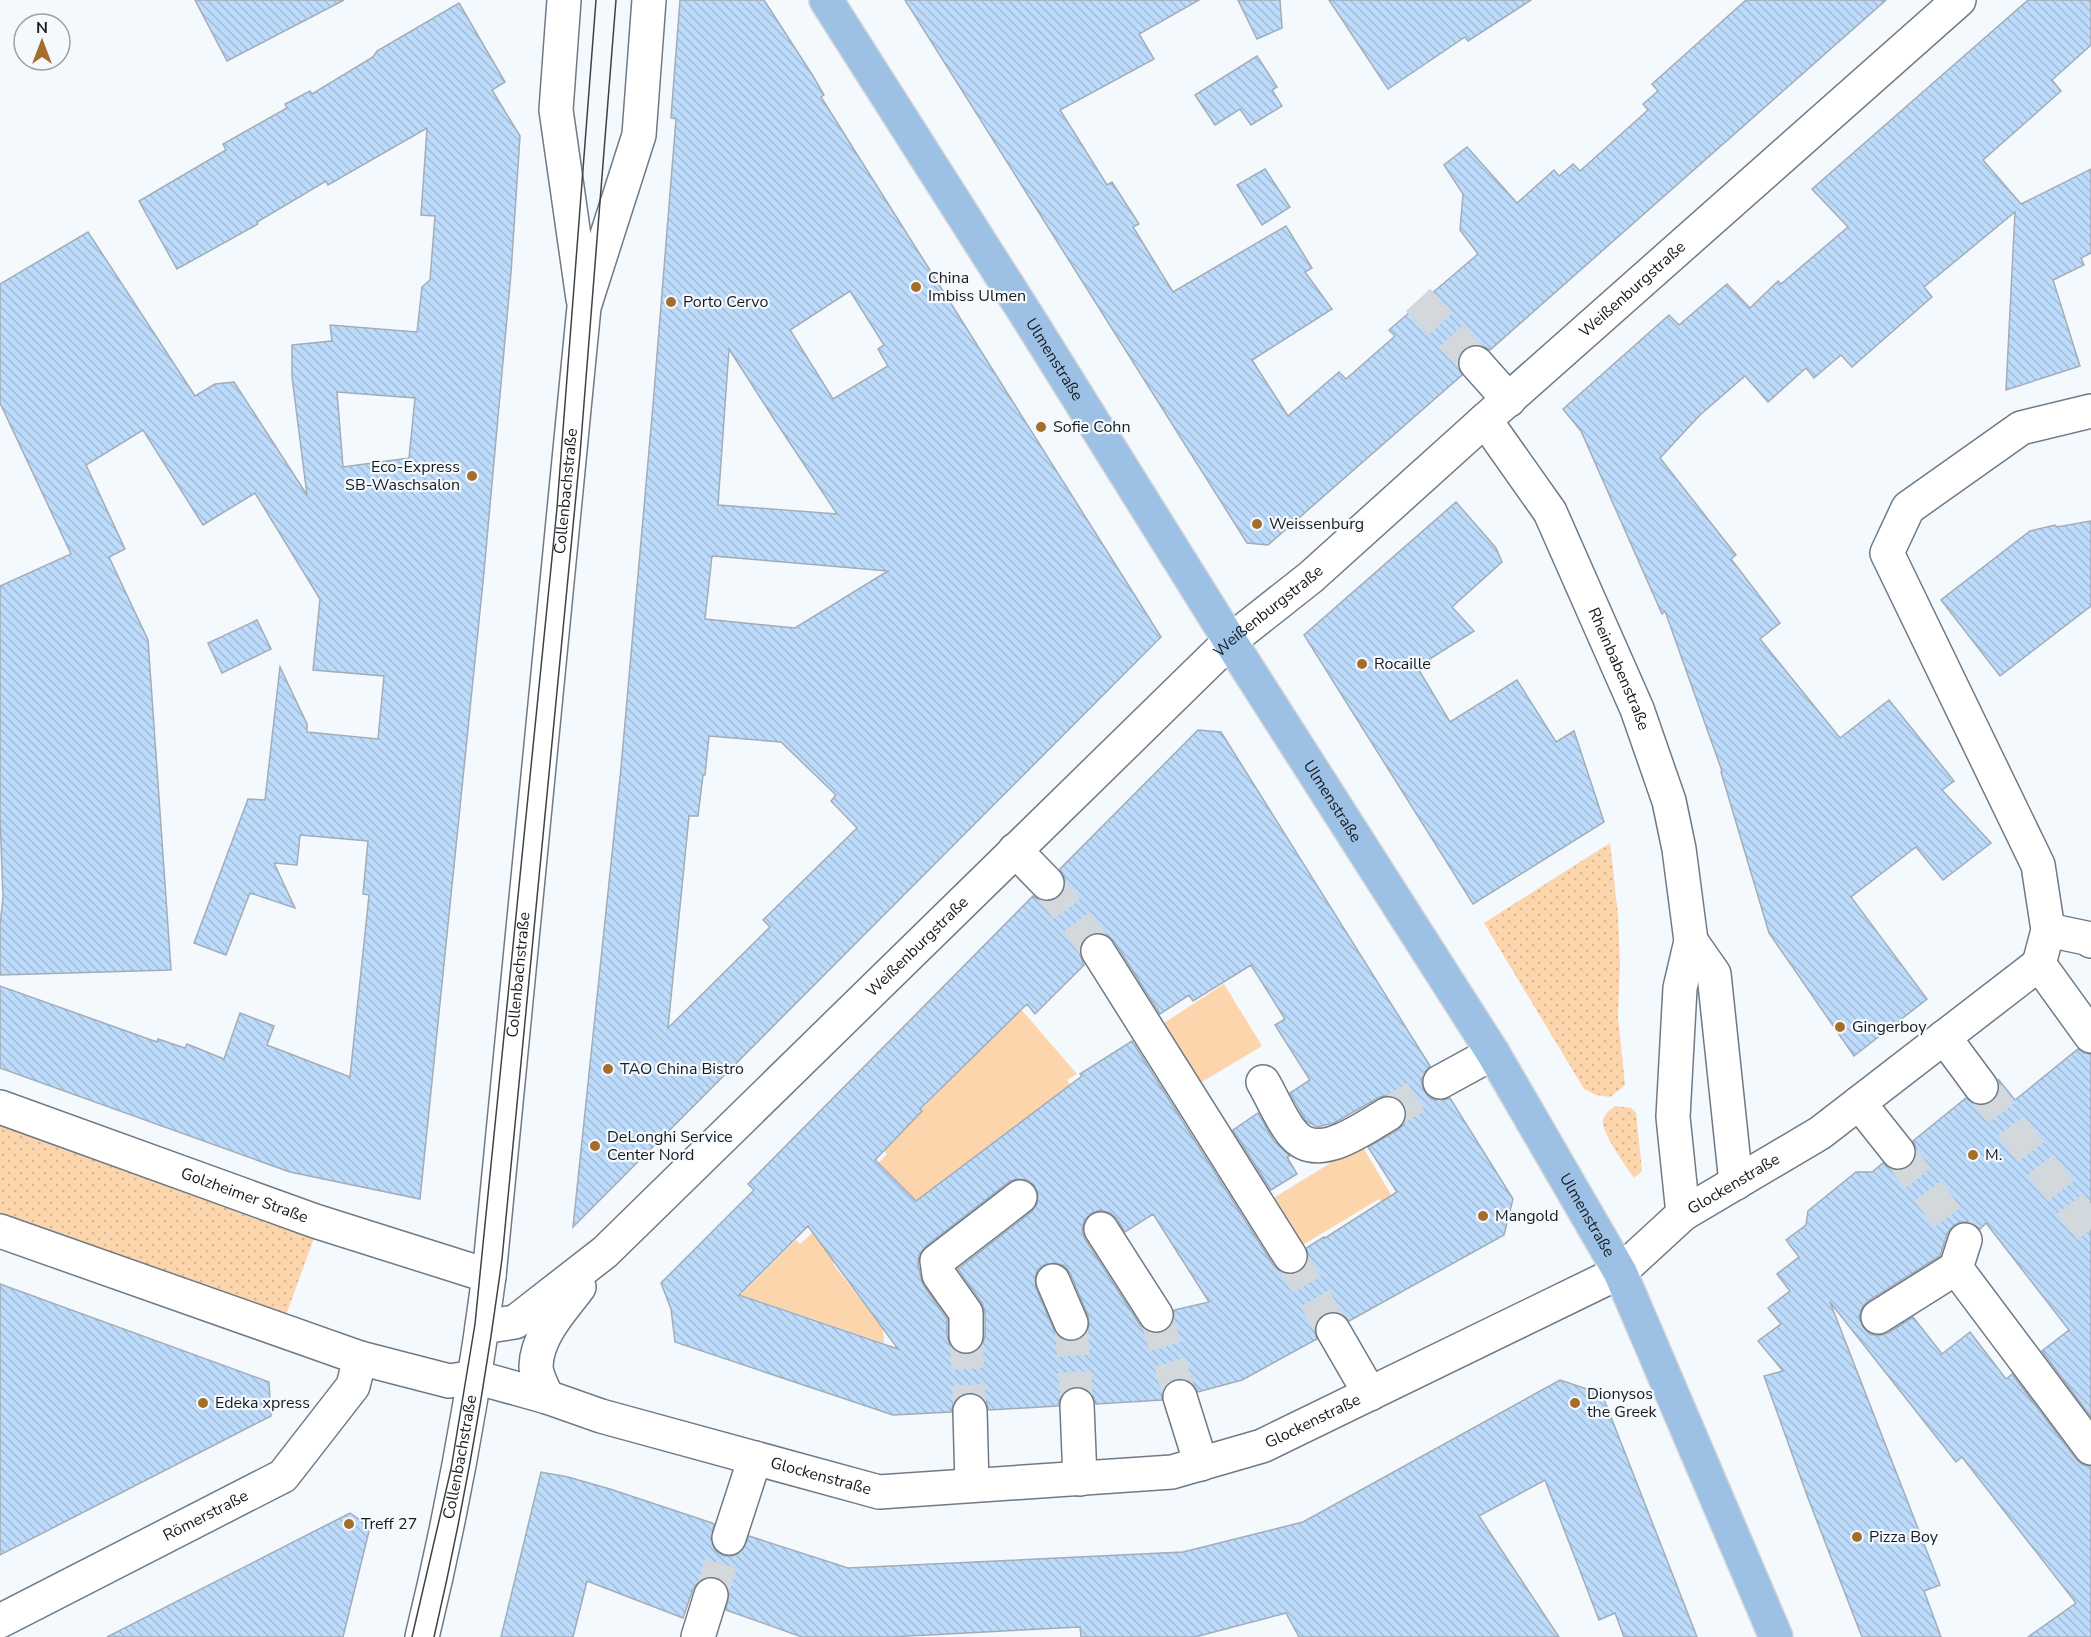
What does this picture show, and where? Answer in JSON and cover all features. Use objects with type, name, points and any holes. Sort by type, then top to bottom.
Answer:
[{"type":"main road","name":"Ulmenstraße","points":[[826,0],[1493,1053],[1620,1272],[1776,1637]]},
{"type":"street","name":"Collenbachstraße","points":[[564,0],[556,110],[584,307]]},
{"type":"street","name":"Collenbachstraße","points":[[422,1637],[440,1562],[475,1377],[489,1276],[584,307],[639,135],[649,0]]},
{"type":"street","name":"Weißenburgstraße","points":[[482,1327],[515,1322],[605,1252],[1230,641],[1311,577],[1959,0]]},
{"type":"street","name":"Rheinbabenstraße","points":[[1476,363],[1497,410],[1550,512],[1637,709],[1669,801],[1679,849],[1691,941],[1680,988],[1674,1117],[1683,1214]]},
{"type":"street","points":[[2091,411],[2021,428],[1908,508],[1887,554],[2038,865],[2048,930],[2038,964],[2091,1036]]},
{"type":"street","points":[[1015,850],[1047,883]]},
{"type":"street","points":[[2048,930],[2091,941]]},
{"type":"street","name":"Rheinbabenstraße","points":[[1691,941],[1714,974],[1737,1183]]},
{"type":"street","points":[[1098,951],[1290,1256]]},
{"type":"street","name":"Glockenstraße","points":[[475,1377],[547,1397],[602,1416],[879,1492],[1172,1472],[1262,1446],[1620,1272],[1683,1214],[1820,1133],[2038,964]]},
{"type":"street","points":[[1944,1037],[1981,1087]]},
{"type":"street","points":[[1440,1082],[1493,1053]]},
{"type":"street","points":[[1263,1082],[1293,1135],[1310,1146],[1335,1144],[1388,1114]]},
{"type":"street","points":[[1859,1103],[1898,1152]]},
{"type":"street","name":"Golzheimer Straße","points":[[0,1107],[315,1221],[489,1276]]},
{"type":"street","points":[[966,1336],[966,1313],[939,1275],[937,1261],[1020,1197]]},
{"type":"street","points":[[1101,1229],[1156,1315]]},
{"type":"street","points":[[0,1231],[360,1358],[449,1381],[475,1377]]},
{"type":"street","name":"Weißenburgstraße","points":[[547,1397],[536,1367],[540,1343],[605,1252]]},
{"type":"street","points":[[1878,1317],[1961,1254],[2091,1448]]},
{"type":"street","points":[[1053,1281],[1071,1323]]},
{"type":"street","points":[[1333,1330],[1370,1394]]},
{"type":"street","name":"Römerstraße","points":[[0,1621],[284,1476],[353,1386],[360,1358]]},
{"type":"street","points":[[1180,1397],[1201,1464]]},
{"type":"street","points":[[1077,1405],[1080,1479]]},
{"type":"street","points":[[970,1411],[972,1485]]},
{"type":"street","points":[[729,1538],[755,1458]]},
{"type":"street","points":[[698,1637],[711,1595]]},
{"type":"shaded area","points":[[1610,843],[1618,915],[1620,964],[1618,1017],[1625,1085],[1610,1097],[1596,1095],[1584,1089],[1484,923]]},
{"type":"shaded area","points":[[1224,984],[1262,1046],[1200,1083],[1161,1025]]},
{"type":"shaded area","points":[[1020,1008],[1077,1074],[1067,1080],[1072,1088],[1017,1124],[833,1264],[883,1328],[884,1343],[741,1295],[796,1240],[800,1244],[805,1240],[887,1154],[883,1149]]},
{"type":"shaded area","points":[[1615,1106],[1631,1108],[1636,1113],[1642,1171],[1634,1178],[1603,1126],[1605,1115]]},
{"type":"shaded area","points":[[0,1125],[314,1238],[285,1318],[0,1215]]},
{"type":"shaded area","points":[[1361,1144],[1392,1196],[1382,1203],[1379,1199],[1301,1246],[1272,1199]]},
{"type":"building","points":[[195,0],[344,0],[227,61]]},
{"type":"building","points":[[680,0],[764,0],[813,76],[824,95],[821,97],[1161,637],[573,1227],[621,768],[676,119],[671,118]],"holes":[[[850,291],[884,345],[878,349],[888,366],[833,399],[790,330]],[[729,349],[837,514],[718,505]],[[712,556],[888,571],[795,628],[705,619]],[[709,736],[781,742],[836,795],[831,801],[857,828],[763,920],[770,927],[668,1028],[689,816],[698,816],[703,775],[705,775]]]},
{"type":"building","points":[[905,0],[1199,0],[1139,34],[1154,59],[1060,110],[1107,185],[1112,182],[1139,224],[1133,227],[1173,292],[1286,226],[1312,268],[1305,272],[1332,309],[1252,360],[1288,416],[1339,372],[1346,379],[1395,336],[1389,330],[1478,254],[1460,230],[1463,194],[1444,165],[1467,147],[1517,203],[1554,170],[1559,176],[1573,164],[1580,171],[1648,110],[1643,104],[1658,91],[1652,84],[1746,0],[1886,0],[1490,350],[1481,345],[1473,345],[1464,349],[1458,358],[1458,367],[1462,375],[1268,545],[1247,543]]},
{"type":"building","points":[[1238,0],[1280,0],[1282,28],[1257,39]]},
{"type":"building","points":[[1329,0],[1531,0],[1468,41],[1465,37],[1388,89]]},
{"type":"building","points":[[2028,0],[2091,0],[2091,45],[2052,80],[2061,91],[1983,160],[2021,204],[2091,169],[2091,253],[2081,258],[2084,265],[2053,280],[2080,366],[2006,390],[2015,212],[1924,287],[1932,297],[1852,367],[1841,355],[1814,378],[1806,368],[1768,402],[1745,376],[1700,415],[1660,458],[1736,555],[1731,559],[1780,623],[1760,639],[1840,738],[1889,700],[1954,781],[1942,790],[1991,843],[1943,880],[1916,847],[1851,897],[1927,999],[1854,1056],[1769,933],[1722,771],[1665,611],[1662,614],[1581,431],[1563,409],[1669,315],[1679,325],[1727,284],[1750,308],[1778,281],[1781,284],[1848,227],[1812,189]]},
{"type":"building","points":[[459,3],[505,82],[492,90],[520,136],[511,273],[484,572],[420,1199],[290,1172],[0,1068],[0,986],[157,1042],[158,1039],[185,1048],[187,1044],[224,1059],[240,1013],[274,1026],[267,1045],[350,1077],[369,895],[363,894],[368,841],[300,835],[297,865],[274,863],[295,908],[250,893],[226,955],[194,943],[248,799],[265,800],[280,667],[307,724],[307,732],[378,739],[384,676],[313,670],[320,599],[255,493],[203,525],[143,430],[86,465],[125,549],[109,557],[148,640],[171,970],[0,975],[0,925],[3,897],[0,816],[0,586],[71,554],[0,403],[0,284],[88,232],[195,396],[215,384],[234,382],[307,495],[292,377],[292,345],[332,341],[330,325],[417,332],[422,287],[430,280],[435,216],[421,215],[427,128],[328,185],[326,181],[257,222],[258,224],[177,269],[139,201],[226,150],[223,144],[287,108],[285,104],[310,91],[312,94],[373,57],[377,51]],"holes":[[[337,392],[415,398],[409,458],[343,467]]]},
{"type":"building","points":[[1257,56],[1277,87],[1272,90],[1282,106],[1251,125],[1240,109],[1215,125],[1195,95]]},
{"type":"building","points":[[1265,169],[1290,207],[1262,225],[1237,185]]},
{"type":"building","points":[[1456,502],[1496,548],[1502,562],[1452,607],[1474,631],[1417,667],[1450,722],[1517,680],[1556,742],[1574,731],[1604,822],[1473,904],[1304,635]]},
{"type":"building","points":[[2091,521],[2091,606],[2000,676],[1941,600],[2030,531],[2055,525],[2057,527]]},
{"type":"building","points":[[257,620],[271,649],[222,673],[208,643]]},
{"type":"building","points":[[1198,730],[1221,732],[1430,1066],[1421,1081],[1424,1091],[1430,1098],[1439,1101],[1450,1098],[1513,1199],[1504,1235],[1349,1321],[1342,1314],[1334,1311],[1324,1314],[1317,1321],[1314,1329],[1317,1339],[1242,1380],[1198,1392],[1192,1383],[1184,1379],[1175,1379],[1166,1385],[1162,1392],[1162,1400],[1096,1404],[1093,1396],[1086,1389],[1076,1386],[1061,1396],[1058,1406],[989,1410],[986,1402],[979,1395],[969,1392],[961,1395],[954,1402],[951,1412],[893,1415],[675,1342],[671,1309],[661,1283],[754,1190],[748,1184],[1033,896],[1041,901],[1051,901],[1060,896],[1065,889],[1065,879],[1060,869]],"holes":[[[1097,932],[1106,934],[1114,941],[1160,1014],[1189,995],[1193,1001],[1251,965],[1285,1019],[1275,1025],[1310,1080],[1290,1093],[1306,1121],[1317,1127],[1334,1123],[1387,1095],[1397,1097],[1404,1104],[1407,1113],[1404,1124],[1398,1130],[1368,1147],[1397,1192],[1306,1248],[1309,1256],[1307,1264],[1300,1271],[1290,1275],[1281,1272],[1274,1266],[1132,1041],[1080,1074],[1082,1076],[916,1201],[875,1160],[922,1111],[920,1109],[1027,1004],[1035,1014],[1084,965],[1079,952],[1081,943],[1088,936]],[[1017,1179],[1027,1180],[1034,1185],[1038,1194],[1037,1204],[1031,1212],[958,1269],[982,1303],[985,1313],[985,1336],[982,1345],[976,1352],[967,1355],[957,1352],[950,1345],[947,1336],[947,1319],[924,1286],[918,1264],[919,1255],[926,1246],[1009,1182]],[[1100,1210],[1110,1213],[1125,1232],[1153,1214],[1209,1302],[1174,1310],[1173,1323],[1166,1331],[1156,1334],[1147,1331],[1140,1325],[1085,1239],[1082,1230],[1084,1221],[1090,1214]],[[808,1226],[898,1349],[739,1295]],[[1056,1263],[1065,1266],[1070,1273],[1088,1316],[1089,1326],[1086,1334],[1078,1340],[1068,1341],[1059,1338],[1054,1330],[1036,1288],[1035,1278],[1038,1269],[1046,1264]]]},
{"type":"building","points":[[2078,1049],[2091,1054],[2091,1417],[2042,1351],[2069,1330],[1986,1223],[1980,1229],[1970,1222],[1960,1222],[1953,1226],[1947,1234],[1940,1256],[1868,1301],[1859,1317],[1863,1327],[1870,1334],[1878,1336],[1888,1333],[1913,1317],[1942,1354],[1970,1332],[2006,1379],[2012,1374],[2076,1459],[2083,1465],[2091,1466],[2091,1637],[2028,1637],[2076,1603],[1962,1457],[1956,1462],[1830,1302],[1940,1585],[1924,1591],[1941,1637],[1862,1637],[1764,1376],[1783,1371],[1758,1341],[1781,1324],[1768,1308],[1790,1291],[1777,1274],[1799,1257],[1786,1240],[1806,1225],[1808,1211],[1856,1172],[1872,1172],[1883,1163],[1891,1169],[1900,1171],[1910,1166],[1917,1150],[1913,1141],[1966,1098],[1974,1104],[1983,1106],[1992,1102],[1998,1094],[2000,1085],[1998,1079],[2015,1100]]},
{"type":"building","points":[[1258,1113],[1274,1141],[1290,1156],[1287,1157],[1297,1174],[1271,1190],[1233,1130]]},
{"type":"building","points":[[0,1284],[269,1382],[271,1416],[0,1555]]},
{"type":"building","points":[[1560,1380],[1602,1394],[1697,1637],[1624,1637],[1615,1613],[1599,1620],[1545,1480],[1479,1516],[1559,1637],[1299,1637],[1286,1613],[1195,1637],[1081,1637],[1080,1627],[890,1637],[802,1637],[726,1610],[729,1591],[725,1583],[717,1577],[707,1577],[699,1581],[693,1589],[683,1618],[587,1581],[573,1637],[501,1637],[541,1472],[610,1489],[712,1523],[714,1524],[711,1542],[716,1551],[724,1556],[733,1556],[741,1552],[749,1536],[848,1568],[1183,1552],[1303,1522]]},
{"type":"building","points":[[350,1513],[370,1527],[343,1637],[107,1637]]},
{"type":"tunnel","points":[[1418,300],[1476,363]]},
{"type":"tunnel","points":[[1047,883],[1098,951]]},
{"type":"tunnel","points":[[1388,1114],[1440,1082]]},
{"type":"tunnel","points":[[1981,1087],[2091,1231]]},
{"type":"tunnel","points":[[1898,1152],[1965,1240]]},
{"type":"tunnel","points":[[1290,1256],[1333,1330]]},
{"type":"tunnel","points":[[1156,1315],[1180,1397]]},
{"type":"tunnel","points":[[1071,1323],[1077,1405]]},
{"type":"tunnel","points":[[966,1336],[970,1411]]},
{"type":"tunnel","points":[[711,1595],[729,1538]]},
{"type":"tram line","points":[[412,1637],[451,1469],[475,1324],[557,508],[596,0]]},
{"type":"tram line","points":[[434,1637],[472,1449],[502,1259],[580,454],[616,0]]},
{"type":"place","name":"China Imbiss Ulmen","points":[[916,287]]},
{"type":"place","name":"Porto Cervo","points":[[671,302]]},
{"type":"place","name":"Sofie Cohn","points":[[1041,427]]},
{"type":"place","name":"Eco-Express SB-Waschsalon","points":[[472,476]]},
{"type":"place","name":"Weissenburg","points":[[1257,524]]},
{"type":"place","name":"Rocaille","points":[[1362,664]]},
{"type":"place","name":"Gingerboy","points":[[1840,1027]]},
{"type":"place","name":"TAO China Bistro","points":[[608,1069]]},
{"type":"place","name":"DeLonghi Service Center Nord","points":[[595,1146]]},
{"type":"place","name":"M.","points":[[1973,1155]]},
{"type":"place","name":"Mangold","points":[[1483,1216]]},
{"type":"place","name":"Edeka xpress","points":[[203,1403]]},
{"type":"place","name":"Dionysos the Greek","points":[[1575,1403]]},
{"type":"place","name":"Treff 27","points":[[349,1524]]},
{"type":"place","name":"Pizza Boy","points":[[1857,1537]]}]
